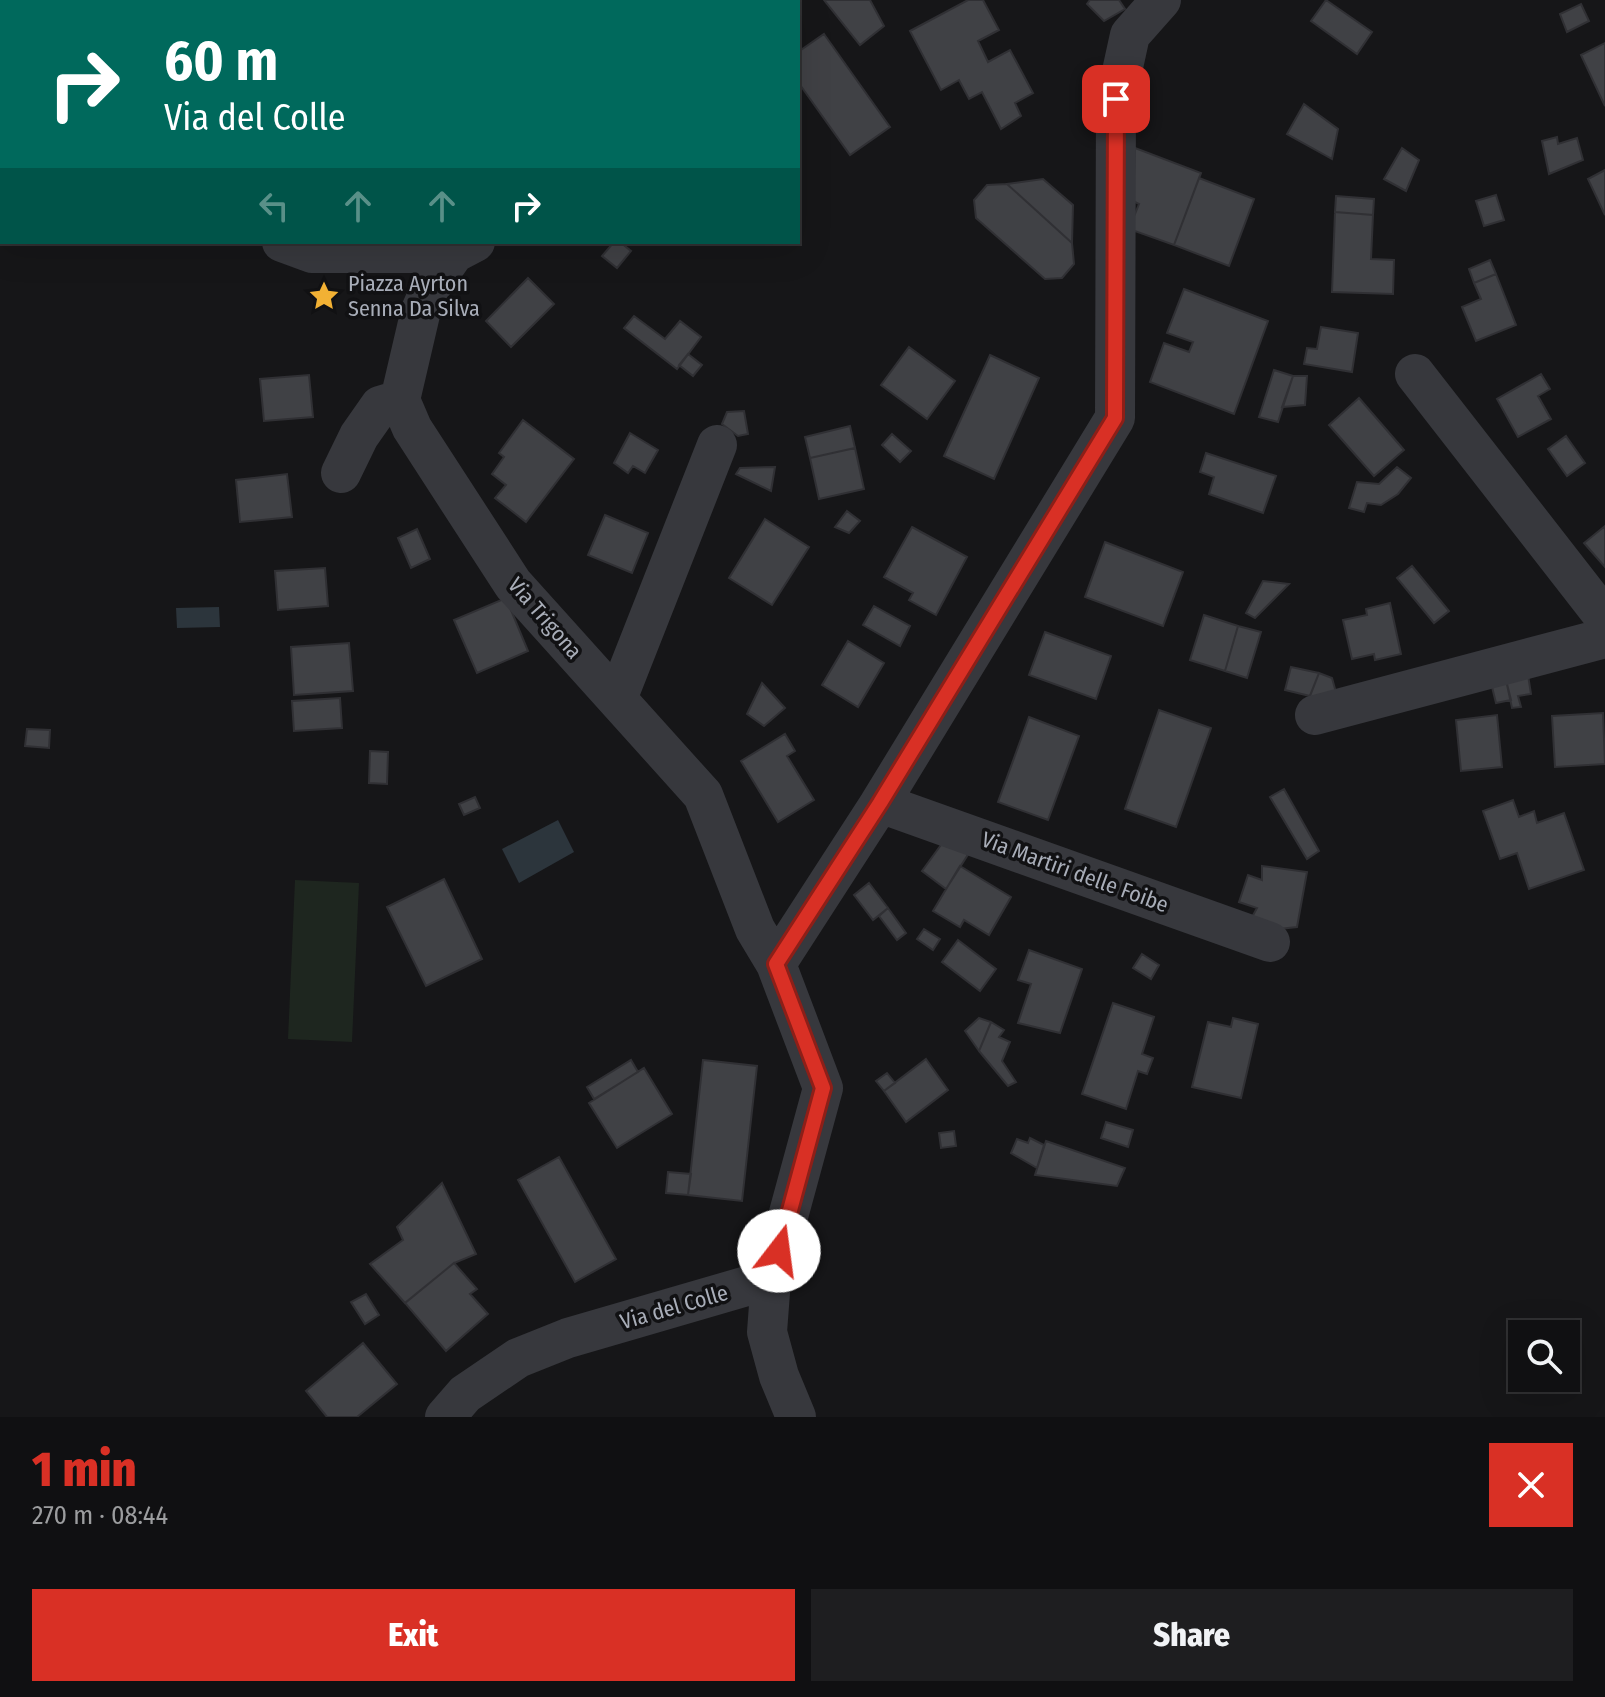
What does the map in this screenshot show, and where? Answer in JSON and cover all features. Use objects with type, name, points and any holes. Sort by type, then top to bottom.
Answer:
[{"type":"street","points":[[796,1417],[779,1376],[767,1332],[771,1279],[823,1088],[776,964],[880,803],[1115,418],[1116,99],[1130,35],[1161,0]]},
{"type":"street","points":[[287,244],[312,253],[464,248]]},
{"type":"street","points":[[341,473],[359,436],[380,406],[400,400],[421,310],[433,283],[464,248]]},
{"type":"street","points":[[1415,374],[1605,618]]},
{"type":"street","name":"Via Trigona","points":[[400,400],[412,428],[513,584],[703,795],[755,929],[776,964]]},
{"type":"street","points":[[617,699],[717,445]]},
{"type":"street","points":[[1315,715],[1605,638]]},
{"type":"street","name":"Via Martiri delle Foibe","points":[[880,803],[1270,942]]},
{"type":"street","name":"Via del Colle","points":[[445,1417],[465,1394],[518,1358],[568,1338],[771,1279]]},
{"type":"shaded area","points":[[219,607],[220,627],[177,628],[176,608]]},
{"type":"shaded area","points":[[558,820],[574,852],[519,883],[502,849]]},
{"type":"shaded area","points":[[295,880],[359,883],[352,1042],[288,1039]]},
{"type":"building","points":[[824,0],[870,0],[884,26],[860,45]]},
{"type":"building","points":[[968,0],[983,0],[999,30],[978,41],[988,62],[1010,50],[1033,93],[1015,103],[1021,116],[1001,129],[982,92],[969,99],[959,80],[941,90],[910,31]]},
{"type":"building","points":[[1090,0],[1119,0],[1125,9],[1104,21],[1087,4]]},
{"type":"building","points":[[1326,0],[1372,32],[1357,54],[1311,21]]},
{"type":"building","points":[[1581,4],[1589,21],[1567,32],[1560,14]]},
{"type":"building","points":[[824,34],[890,127],[850,155],[800,85],[800,51]]},
{"type":"building","points":[[1605,43],[1605,106],[1581,55]]},
{"type":"building","points":[[1304,104],[1338,129],[1332,159],[1287,134]]},
{"type":"building","points":[[1557,137],[1558,144],[1577,138],[1583,160],[1549,174],[1542,141]]},
{"type":"building","points":[[1135,148],[1201,173],[1174,245],[1129,229],[1139,204],[1133,201]]},
{"type":"building","points":[[1402,148],[1419,160],[1406,191],[1384,179]]},
{"type":"building","points":[[1605,170],[1605,215],[1588,179]]},
{"type":"building","points":[[1199,178],[1254,199],[1229,266],[1174,245]]},
{"type":"building","points":[[1043,179],[1073,205],[1072,243],[1007,184]]},
{"type":"building","points":[[1007,184],[1072,243],[1074,264],[1062,278],[1045,279],[976,218],[974,200],[987,185]]},
{"type":"building","points":[[1496,195],[1504,220],[1484,226],[1476,201]]},
{"type":"building","points":[[1336,196],[1374,199],[1373,215],[1335,212]]},
{"type":"building","points":[[1335,212],[1373,215],[1371,259],[1394,260],[1393,294],[1332,292]]},
{"type":"building","points":[[612,244],[622,244],[631,251],[617,268],[602,256]]},
{"type":"building","points":[[1490,260],[1496,274],[1474,283],[1469,269]]},
{"type":"building","points":[[1496,274],[1516,325],[1476,341],[1462,307],[1481,299],[1474,283]]},
{"type":"building","points":[[528,278],[554,304],[511,347],[486,321]]},
{"type":"building","points":[[1184,289],[1268,321],[1234,414],[1150,382],[1164,343],[1189,352],[1193,342],[1167,333]]},
{"type":"building","points":[[634,316],[665,339],[680,321],[701,337],[677,369],[624,328]]},
{"type":"building","points":[[1321,327],[1358,333],[1352,372],[1304,364],[1307,348],[1317,349]]},
{"type":"building","points":[[909,347],[955,381],[927,419],[881,385]]},
{"type":"building","points":[[688,354],[702,365],[693,376],[679,365]]},
{"type":"building","points":[[990,355],[1039,378],[994,479],[944,456]]},
{"type":"building","points":[[1274,370],[1293,376],[1278,422],[1259,417]]},
{"type":"building","points":[[1541,374],[1550,389],[1538,396],[1551,419],[1518,437],[1497,399]]},
{"type":"building","points":[[309,375],[313,417],[264,421],[260,379]]},
{"type":"building","points":[[1293,376],[1307,376],[1305,405],[1282,407]]},
{"type":"building","points":[[1359,398],[1404,450],[1374,476],[1329,425]]},
{"type":"building","points":[[744,411],[748,434],[738,436],[722,424],[727,412]]},
{"type":"building","points":[[523,420],[574,459],[526,522],[495,498],[506,485],[492,474],[504,457],[499,453]]},
{"type":"building","points":[[850,426],[855,448],[810,458],[805,437]]},
{"type":"building","points":[[630,433],[658,450],[645,473],[633,466],[628,473],[614,463]]},
{"type":"building","points":[[892,434],[911,451],[900,462],[882,445]]},
{"type":"building","points":[[1566,436],[1585,463],[1567,476],[1548,449]]},
{"type":"building","points":[[855,448],[864,489],[819,499],[810,458]]},
{"type":"building","points":[[1206,453],[1276,476],[1263,513],[1209,494],[1214,477],[1200,472]]},
{"type":"building","points":[[775,467],[771,491],[736,474],[740,468]]},
{"type":"building","points":[[1397,467],[1411,478],[1398,494],[1381,505],[1367,503],[1364,512],[1349,508],[1357,482],[1379,484]]},
{"type":"building","points":[[287,474],[292,517],[240,522],[236,480]]},
{"type":"building","points":[[847,511],[860,521],[849,533],[835,527]]},
{"type":"building","points":[[605,515],[648,533],[632,573],[588,555]]},
{"type":"building","points":[[765,519],[809,547],[772,605],[729,578]]},
{"type":"building","points":[[1605,526],[1605,567],[1584,543]]},
{"type":"building","points":[[912,527],[967,557],[936,615],[909,600],[913,593],[884,577]]},
{"type":"building","points":[[417,529],[430,559],[411,568],[398,538]]},
{"type":"building","points":[[1105,542],[1183,572],[1163,626],[1085,597]]},
{"type":"building","points":[[1412,566],[1449,611],[1434,623],[1397,578]]},
{"type":"building","points":[[325,568],[328,606],[278,610],[275,571]]},
{"type":"building","points":[[1263,581],[1289,584],[1255,618],[1246,613]]},
{"type":"building","points":[[506,598],[528,651],[477,673],[454,620]]},
{"type":"building","points":[[1390,603],[1401,654],[1375,660],[1374,654],[1352,659],[1343,620],[1367,615],[1366,609]]},
{"type":"building","points":[[874,606],[910,626],[900,646],[863,625]]},
{"type":"building","points":[[1204,615],[1238,626],[1225,671],[1190,660]]},
{"type":"building","points":[[1238,626],[1261,632],[1247,678],[1225,671]]},
{"type":"building","points":[[1045,632],[1111,656],[1096,699],[1029,675]]},
{"type":"building","points":[[848,641],[884,663],[858,707],[822,685]]},
{"type":"building","points":[[349,643],[353,691],[294,695],[291,647]]},
{"type":"building","points":[[1291,667],[1319,673],[1310,696],[1285,690]]},
{"type":"building","points":[[1319,673],[1332,678],[1337,696],[1307,703]]},
{"type":"building","points":[[1528,675],[1531,694],[1518,696],[1521,707],[1512,708],[1506,680]]},
{"type":"building","points":[[1506,680],[1511,700],[1496,703],[1491,683]]},
{"type":"building","points":[[762,683],[785,708],[764,726],[747,714]]},
{"type":"building","points":[[340,698],[342,728],[294,731],[292,701]]},
{"type":"building","points":[[1159,710],[1211,728],[1176,827],[1125,809]]},
{"type":"building","points":[[1603,713],[1605,764],[1555,767],[1552,716]]},
{"type":"building","points":[[1497,715],[1502,767],[1461,771],[1456,720]]},
{"type":"building","points":[[1029,717],[1079,736],[1048,820],[998,802]]},
{"type":"building","points":[[27,729],[50,730],[49,748],[25,746]]},
{"type":"building","points":[[785,734],[795,751],[787,756],[814,800],[778,822],[741,761]]},
{"type":"building","points":[[370,751],[388,752],[387,784],[369,783]]},
{"type":"building","points":[[1284,789],[1319,851],[1307,859],[1270,797]]},
{"type":"building","points":[[475,797],[480,808],[464,815],[459,804]]},
{"type":"building","points":[[1513,800],[1519,817],[1534,811],[1537,823],[1564,813],[1584,870],[1529,889],[1517,853],[1500,859],[1483,811]]},
{"type":"building","points":[[946,838],[969,853],[946,889],[922,871]]},
{"type":"building","points":[[960,866],[1011,897],[989,935],[964,920],[960,927],[933,911]]},
{"type":"building","points":[[1262,866],[1307,872],[1297,927],[1279,929],[1251,919],[1257,908],[1239,902],[1248,875],[1262,880]]},
{"type":"building","points":[[444,879],[482,959],[426,986],[387,907]]},
{"type":"building","points":[[869,883],[888,908],[873,920],[854,895]]},
{"type":"building","points":[[888,908],[906,933],[897,940],[879,916]]},
{"type":"building","points":[[924,929],[940,939],[933,950],[917,939]]},
{"type":"building","points":[[958,940],[996,969],[980,991],[942,962]]},
{"type":"building","points":[[1029,950],[1082,969],[1060,1033],[1018,1023],[1031,984],[1018,980]]},
{"type":"building","points":[[1142,954],[1159,965],[1151,979],[1133,968]]},
{"type":"building","points":[[1113,1003],[1154,1017],[1142,1054],[1153,1058],[1147,1074],[1138,1071],[1126,1109],[1082,1094]]},
{"type":"building","points":[[979,1018],[991,1022],[979,1051],[965,1031]]},
{"type":"building","points":[[1233,1018],[1258,1024],[1241,1098],[1192,1087],[1208,1022],[1231,1027]]},
{"type":"building","points":[[991,1022],[1004,1030],[999,1037],[1010,1042],[1002,1061],[1016,1082],[1008,1086],[979,1051]]},
{"type":"building","points":[[926,1059],[948,1090],[906,1122],[884,1091]]},
{"type":"building","points":[[631,1060],[638,1072],[594,1099],[587,1087]]},
{"type":"building","points":[[703,1060],[757,1066],[742,1201],[688,1195]]},
{"type":"building","points":[[644,1068],[672,1114],[617,1148],[589,1103]]},
{"type":"building","points":[[887,1073],[895,1083],[884,1091],[876,1081]]},
{"type":"building","points":[[1106,1122],[1133,1130],[1128,1147],[1101,1138]]},
{"type":"building","points":[[954,1131],[956,1146],[941,1148],[939,1133]]},
{"type":"building","points":[[1030,1138],[1044,1145],[1037,1168],[1011,1153],[1017,1139],[1028,1143]]},
{"type":"building","points":[[1046,1141],[1125,1168],[1117,1186],[1035,1175]]},
{"type":"building","points":[[559,1157],[616,1259],[575,1282],[518,1180]]},
{"type":"building","points":[[668,1172],[691,1174],[688,1195],[666,1193]]},
{"type":"building","points":[[442,1183],[476,1254],[454,1263],[405,1303],[370,1264],[403,1240],[397,1227]]},
{"type":"building","points":[[454,1263],[477,1289],[470,1294],[488,1314],[446,1351],[405,1303]]},
{"type":"building","points":[[366,1294],[379,1315],[365,1324],[351,1302]]},
{"type":"building","points":[[363,1343],[397,1384],[357,1417],[327,1417],[306,1391]]},
{"type":"place","name":"Piazza Ayrton Senna Da Silva","points":[[324,296]]},
{"type":"route","points":[[779,1251],[823,1088],[776,964],[880,803],[1115,418],[1116,99]]}]
